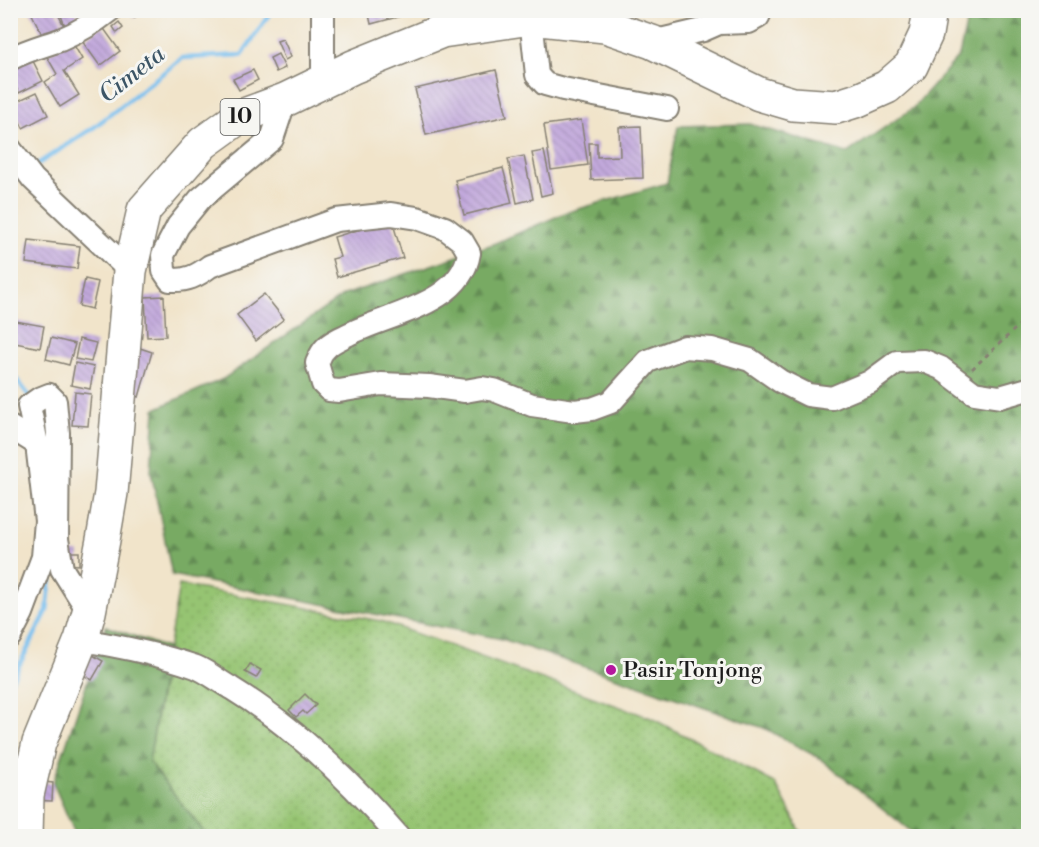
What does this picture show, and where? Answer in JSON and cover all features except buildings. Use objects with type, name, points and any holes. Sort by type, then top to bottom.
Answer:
[{"type":"highway","name":"10","points":[[26,837],[27,795],[39,743],[85,626],[111,493],[130,271],[144,210],[203,142],[239,117],[285,100],[323,81],[441,31],[531,18],[605,26],[652,42],[759,94],[793,104],[836,107],[887,87],[911,66],[926,34],[930,10]]},
{"type":"street","points":[[10,59],[24,51],[90,26],[110,10]]},
{"type":"street","points":[[322,10],[323,81]]},
{"type":"street","points":[[652,42],[703,30],[719,23],[749,22],[758,17],[761,10]]},
{"type":"street","points":[[531,18],[537,75],[545,84],[667,110]]},
{"type":"street","points":[[285,100],[272,139],[200,199],[178,226],[163,255],[164,271],[170,280],[180,281],[197,276],[210,266],[336,220],[391,214],[417,218],[445,228],[462,241],[469,253],[463,273],[446,292],[414,308],[366,325],[323,350],[317,363],[323,384],[329,390],[339,391],[381,384],[465,390],[482,388],[494,390],[532,405],[574,411],[592,409],[611,402],[648,361],[685,347],[712,349],[750,360],[780,381],[808,395],[832,398],[870,382],[897,362],[924,361],[941,368],[974,393],[1000,397],[1029,389]]},
{"type":"street","points":[[13,154],[33,178],[130,271]]},
{"type":"street","points":[[10,636],[22,613],[43,557],[46,521],[34,402],[49,395],[55,401],[58,433],[57,538],[62,569],[85,626],[120,647],[198,668],[248,698],[302,738],[328,761],[364,797],[398,837]]},
{"type":"street","points":[[10,427],[38,444]]},
{"type":"path","points":[[958,381],[1029,317]]},
{"type":"green space","points":[[969,11],[1028,11],[1028,836],[917,836],[819,758],[764,728],[502,639],[172,575],[151,472],[155,409],[223,379],[344,295],[493,244],[565,213],[667,183],[678,126],[750,124],[847,153],[913,108],[959,56]]},
{"type":"green space","points":[[179,585],[381,621],[651,718],[775,783],[803,836],[207,836],[149,762]]},
{"type":"green space","points":[[106,626],[167,648],[149,762],[207,836],[76,836],[53,783]]},
{"type":"waterway","name":"Cimeta","points":[[33,167],[93,128],[182,58],[242,55],[270,13],[269,10]]},
{"type":"waterway","name":"Cimeta","points":[[10,182],[21,175]]},
{"type":"waterway","name":"Cimeta","points":[[10,377],[16,379],[31,398]]},
{"type":"waterway","name":"Cimeta","points":[[38,407],[47,424]]},
{"type":"waterway","name":"Cimeta","points":[[10,683],[47,611],[52,566]]},
{"type":"place","name":"Pasir Tonjong","points":[[611,670]]}]
